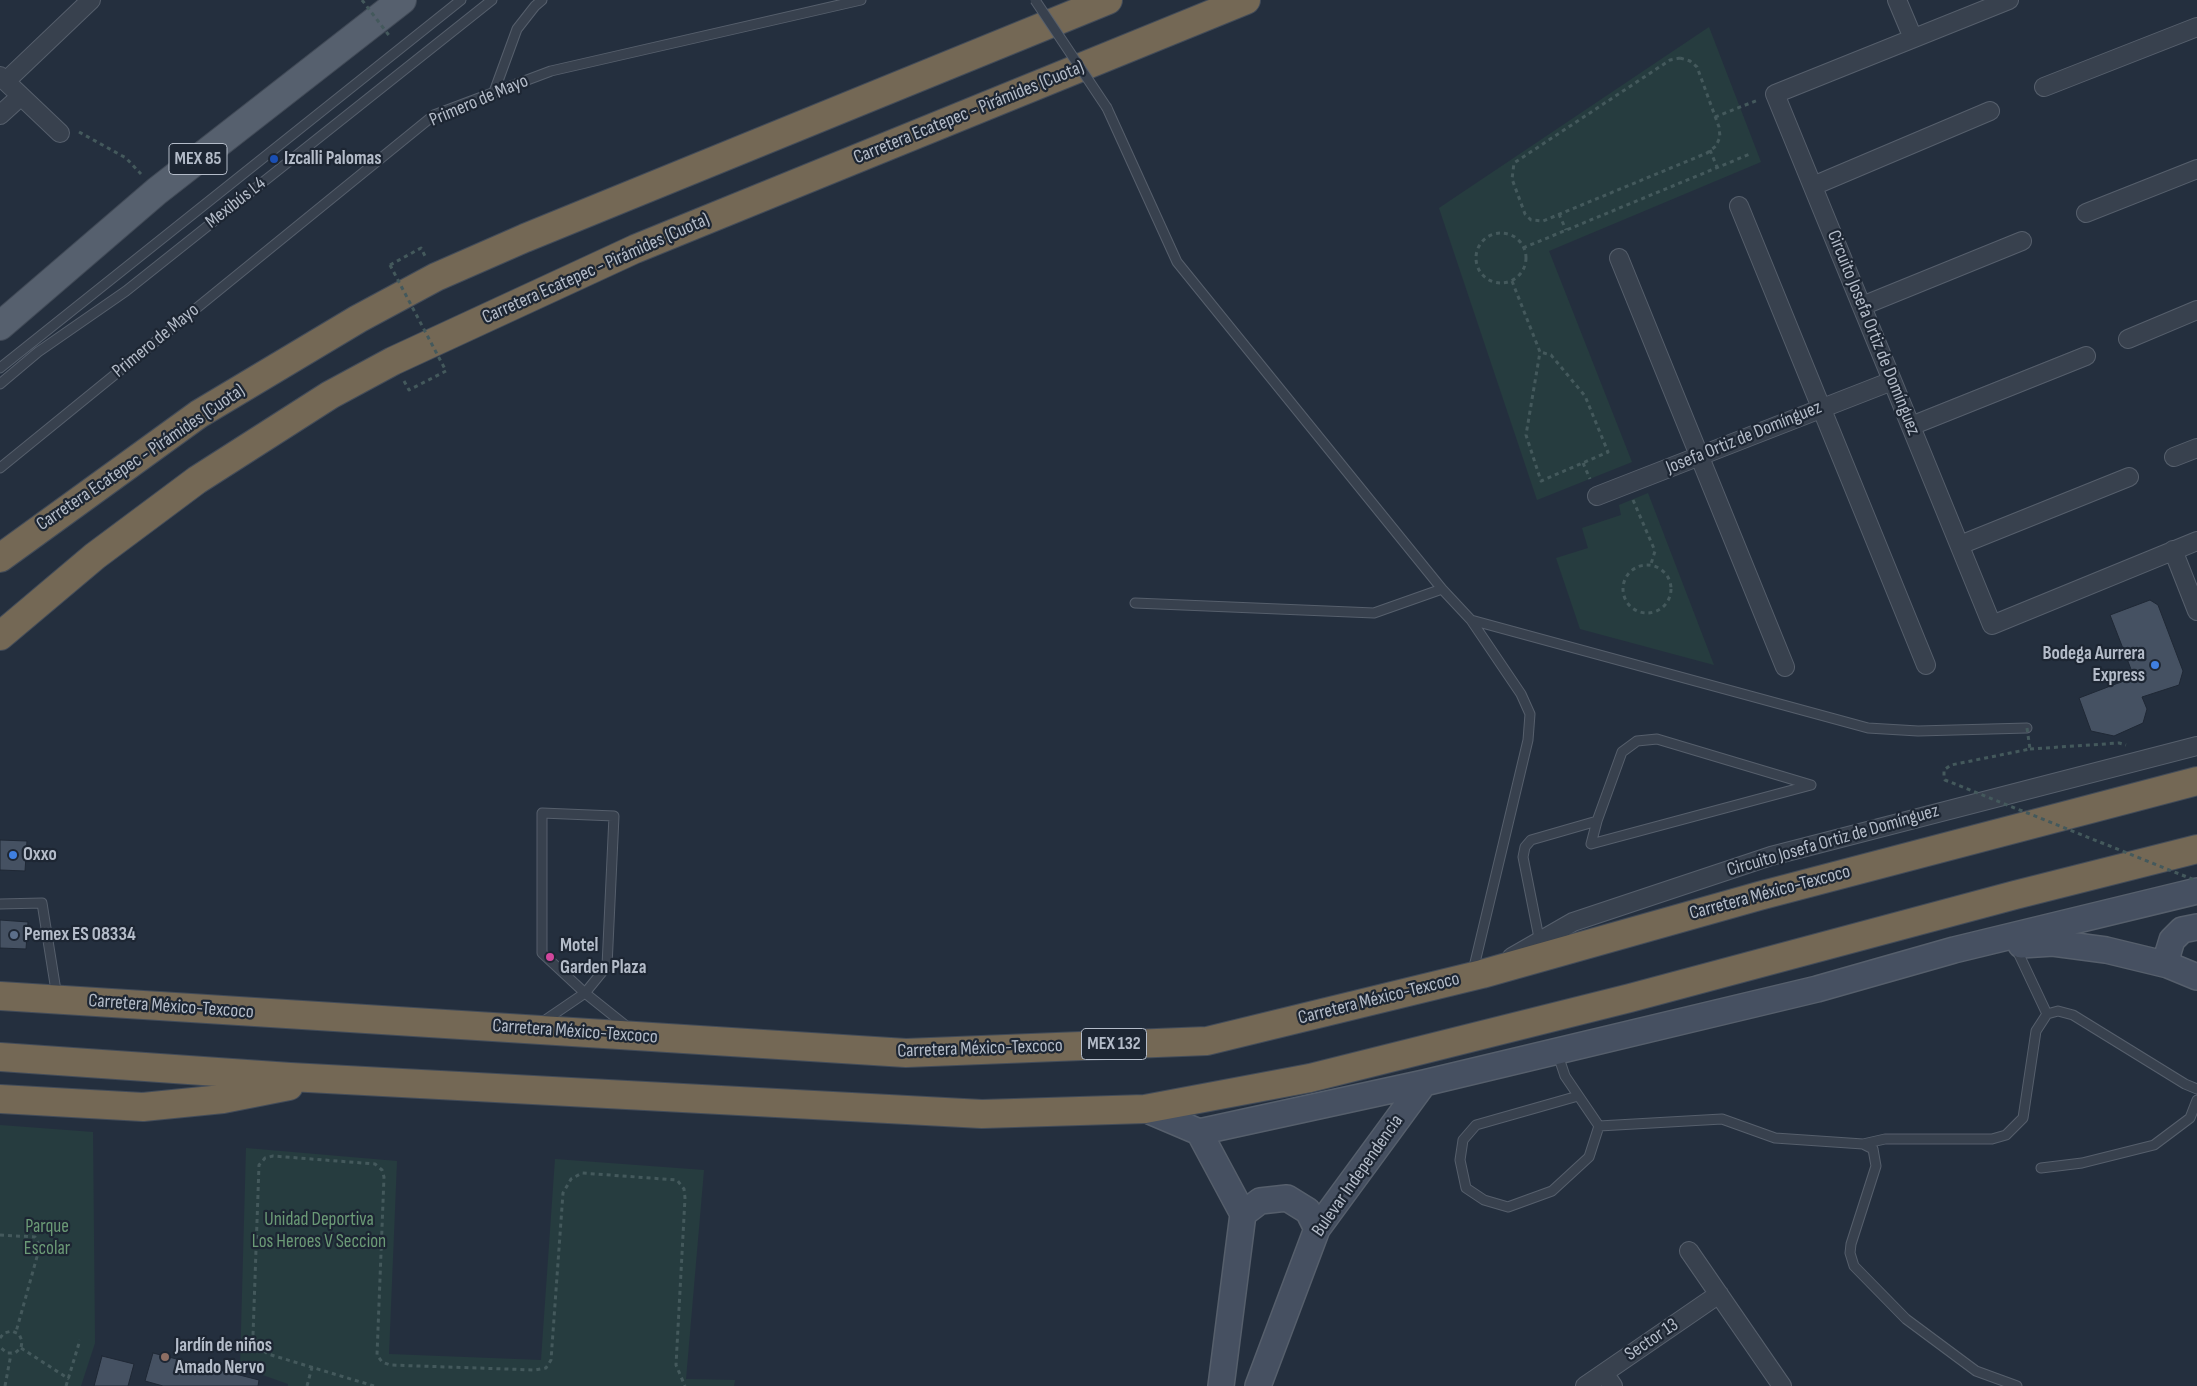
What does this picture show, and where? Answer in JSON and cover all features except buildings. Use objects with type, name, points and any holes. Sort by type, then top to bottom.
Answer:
[{"type":"highway","name":"Carretera Ecatepec - Pirámides (Cuota)","points":[[0,558],[199,414],[358,319],[436,277],[525,238],[1108,0]]},
{"type":"highway","name":"Carretera Ecatepec - Pirámides (Cuota)","points":[[0,636],[95,556],[197,480],[330,394],[393,361],[635,249],[1246,0]]},
{"type":"highway","name":"Carretera México-Texcoco","points":[[0,996],[906,1053],[1207,1040],[1477,975],[1542,949],[1759,896],[2197,780]]},
{"type":"highway","points":[[0,1057],[321,1078],[982,1114],[1145,1109],[1310,1078],[1630,998],[2015,895],[2197,850]]},
{"type":"highway","points":[[0,1100],[143,1107],[223,1099],[321,1078]]},
{"type":"main road","name":"MEX 85","points":[[0,326],[157,191],[402,0]]},
{"type":"street","points":[[60,133],[3,78],[91,0]]},
{"type":"street","points":[[1897,0],[1913,38]]},
{"type":"street","points":[[1775,94],[2009,0]]},
{"type":"street","points":[[2044,88],[2197,27]]},
{"type":"street","name":"Circuito Josefa Ortiz de Domínguez","points":[[1775,94],[1992,625],[2197,541]]},
{"type":"street","points":[[0,115],[21,96]]},
{"type":"street","points":[[1813,186],[1990,111]]},
{"type":"street","points":[[2086,213],[2197,168]]},
{"type":"street","points":[[1739,206],[1926,665]]},
{"type":"street","points":[[1862,306],[2022,241]]},
{"type":"street","points":[[1619,258],[1785,667]]},
{"type":"street","points":[[2128,339],[2197,310]]},
{"type":"street","points":[[1911,426],[2086,356]]},
{"type":"street","name":"Josefa Ortiz de Domínguez","points":[[1597,496],[1892,381]]},
{"type":"street","points":[[2174,457],[2197,448]]},
{"type":"street","points":[[1960,545],[2130,477]]},
{"type":"street","points":[[2173,550],[2196,603]]},
{"type":"street","name":"Circuito Josefa Ortiz de Domínguez","points":[[1542,949],[1573,922],[1771,856],[2197,746]]},
{"type":"street","points":[[1145,1109],[1199,1132],[1424,1083],[1817,989],[1954,950],[2197,890]]},
{"type":"street","points":[[2168,965],[2168,953],[2172,940],[2182,930],[2197,927]]},
{"type":"street","points":[[1954,950],[2053,943],[2106,950],[2168,965],[2197,977]]},
{"type":"street","name":"Bulevar Independencia","points":[[1258,1386],[1317,1229],[1424,1083]]},
{"type":"street","points":[[1199,1132],[1243,1214],[1221,1386]]},
{"type":"street","points":[[1243,1214],[1260,1201],[1287,1198],[1308,1211],[1317,1229]]},
{"type":"street","points":[[1689,1251],[1782,1386]]},
{"type":"street","name":"Sector 13","points":[[1584,1386],[1609,1379],[1719,1294]]},
{"type":"lane","name":"Mexibús L4","points":[[0,368],[461,0]]},
{"type":"lane","name":"Mexibús L4","points":[[0,384],[38,352],[126,291],[492,0]]},
{"type":"lane","points":[[494,92],[517,29],[542,0]]},
{"type":"lane","name":"Primero de Mayo","points":[[0,468],[434,115],[551,71],[861,0]]},
{"type":"lane","points":[[1035,0],[1107,108],[1177,262],[1442,589],[1471,620],[1521,694],[1530,714],[1528,740],[1477,975]]},
{"type":"lane","points":[[1136,603],[1374,613],[1442,589]]},
{"type":"lane","points":[[1471,620],[1868,728],[1918,731],[2027,728]]},
{"type":"lane","points":[[1657,739],[1811,785],[1591,844],[1597,821],[1622,752],[1637,741],[1657,739]]},
{"type":"lane","points":[[532,1029],[586,993],[607,966],[614,816],[542,813],[542,953],[586,993],[639,1036]]},
{"type":"lane","points":[[1542,949],[1523,857],[1525,847],[1531,840],[1597,821]]},
{"type":"lane","points":[[0,904],[42,903],[58,1000]]},
{"type":"lane","points":[[2015,946],[2047,1014]]},
{"type":"lane","points":[[1599,1126],[1722,1119],[1775,1138],[1863,1144],[1884,1139],[1992,1139],[2006,1135],[2023,1118],[2036,1031],[2047,1014],[2058,1011],[2073,1015],[2185,1084],[2197,1089]]},
{"type":"lane","points":[[1557,1051],[1565,1076],[1599,1126]]},
{"type":"lane","points":[[1578,1096],[1476,1125],[1463,1140],[1460,1160],[1466,1188],[1484,1200],[1508,1207],[1552,1191],[1589,1158],[1599,1126]]},
{"type":"lane","points":[[2041,1168],[2082,1163],[2154,1145],[2190,1118],[2197,1100]]},
{"type":"lane","points":[[1863,1144],[1873,1149],[1876,1166],[1851,1244],[1850,1253],[1854,1266],[1906,1319],[1976,1371],[2016,1386]]},
{"type":"path","points":[[362,0],[391,38]]},
{"type":"path","points":[[1680,58],[1690,60],[1696,67],[1715,117],[1720,138],[1716,146],[1710,150],[1543,221],[1532,220],[1525,214],[1512,179],[1514,163],[1670,60],[1680,58]]},
{"type":"path","points":[[1715,117],[1775,94]]},
{"type":"path","points":[[60,133],[79,132],[126,158],[157,191]]},
{"type":"path","points":[[1710,150],[1717,167]]},
{"type":"path","points":[[1523,248],[1750,154]]},
{"type":"path","points":[[1559,214],[1566,230]]},
{"type":"path","points":[[1499,233],[1515,238],[1523,248],[1526,260],[1524,269],[1512,281],[1495,283],[1487,279],[1477,267],[1476,252],[1484,239],[1499,233]]},
{"type":"path","points":[[409,390],[446,371],[390,265],[421,248]]},
{"type":"path","points":[[1512,281],[1540,352],[1526,435],[1541,481],[1608,452],[1585,396],[1551,355],[1540,352]]},
{"type":"path","points":[[1626,484],[1655,550],[1651,564]]},
{"type":"path","points":[[1651,564],[1665,572],[1670,578],[1671,594],[1662,608],[1655,612],[1639,612],[1627,602],[1623,586],[1629,572],[1636,567],[1651,564]]},
{"type":"path","points":[[2027,728],[2030,750]]},
{"type":"path","points":[[2133,762],[2128,747],[2122,743],[2030,750],[1952,765],[1945,768],[1943,775],[1946,780],[2197,881]]},
{"type":"path","points":[[372,1386],[268,1354],[259,1348],[253,1335],[259,1165],[265,1158],[273,1156],[375,1164],[382,1170],[384,1177],[377,1355],[382,1362],[390,1365],[535,1370],[546,1368],[551,1360],[563,1193],[571,1179],[582,1173],[677,1180],[684,1189],[685,1198],[676,1365],[685,1386]]},
{"type":"path","points":[[0,1235],[34,1237],[40,1246],[16,1332]]},
{"type":"path","points":[[0,1338],[8,1331],[16,1332],[22,1341],[21,1348]]},
{"type":"path","points":[[66,1386],[80,1340]]},
{"type":"path","points":[[0,1347],[4,1352],[11,1354],[21,1348]]},
{"type":"path","points":[[21,1348],[69,1379]]},
{"type":"path","points":[[5,1386],[11,1354]]},
{"type":"path","points":[[307,1386],[312,1368]]},
{"type":"green space","points":[[1709,27],[1761,162],[1549,251],[1632,462],[1537,500],[1439,208]]},
{"type":"green space","points":[[1648,493],[1714,665],[1580,629],[1556,558],[1588,548],[1582,528],[1621,515],[1619,505]]},
{"type":"green space","name":"Parque Escolar","points":[[0,1125],[93,1132],[95,1343],[81,1386],[0,1386]]},
{"type":"green space","name":"Unidad Deportiva Los Heroes V Seccion","points":[[246,1148],[397,1161],[389,1354],[541,1360],[555,1159],[704,1170],[686,1379],[735,1380],[734,1386],[288,1386],[288,1384],[240,1367]]},
{"type":"place","name":"Izcalli Palomas","points":[[274,159]]},
{"type":"place","name":"Bodega Aurrera Express","points":[[2155,665]]},
{"type":"place","name":"Oxxo","points":[[13,855]]},
{"type":"place","name":"Pemex ES 08334","points":[[14,935]]},
{"type":"place","name":"Motel Garden Plaza","points":[[550,957]]},
{"type":"place","name":"Jardín de niños Amado Nervo","points":[[165,1357]]}]
